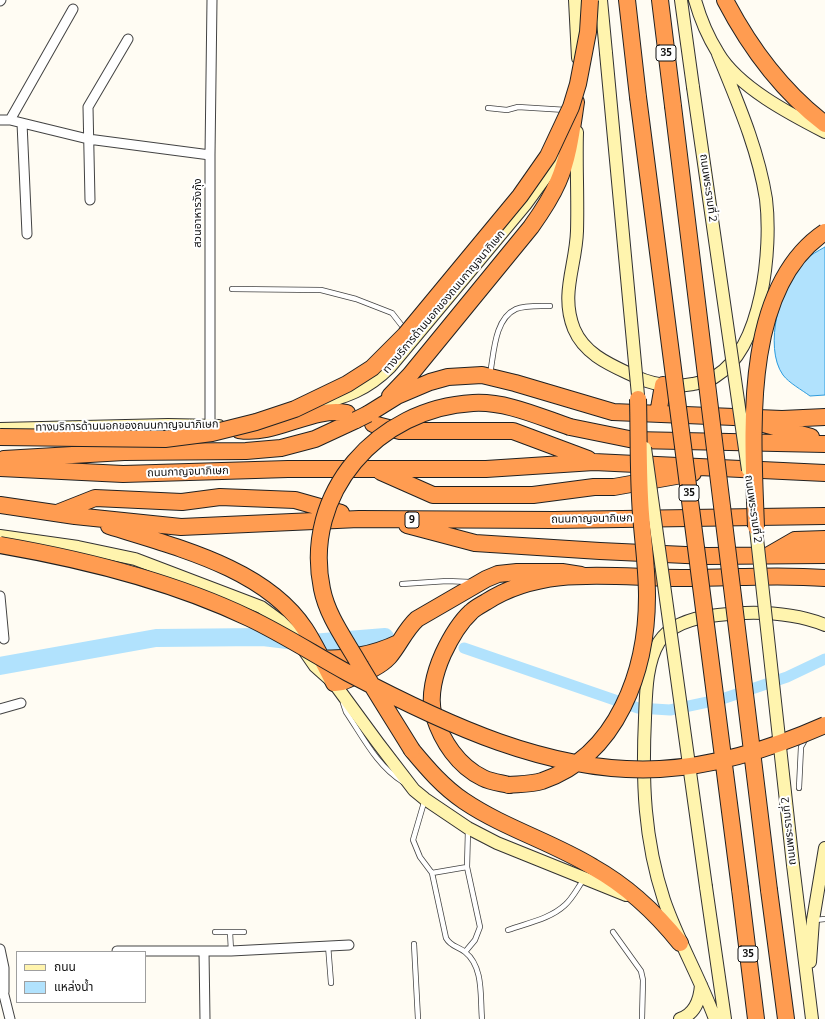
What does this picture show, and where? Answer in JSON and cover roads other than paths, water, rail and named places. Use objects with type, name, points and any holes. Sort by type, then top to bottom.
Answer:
[{"type":"highway","points":[[0,437],[165,439],[212,433],[256,422],[295,409],[347,384],[372,368],[401,339],[510,208],[536,176],[548,156],[571,107],[578,84],[587,39],[590,0]]},
{"type":"highway","name":"35","points":[[628,0],[638,97],[756,1019]]},
{"type":"highway","name":"35","points":[[660,0],[786,1019]]},
{"type":"highway","points":[[725,0],[740,27],[764,63],[789,92],[825,124]]},
{"type":"highway","points":[[364,416],[410,375],[531,227],[546,204],[558,182],[566,158],[579,84]]},
{"type":"highway","points":[[809,123],[825,128]]},
{"type":"highway","points":[[756,527],[753,406],[766,323],[774,300],[796,259],[814,239],[825,232]]},
{"type":"highway","points":[[0,459],[124,452],[246,451],[281,448],[315,439],[364,416],[414,388],[448,377],[482,375],[515,383],[613,412],[782,419],[825,417]]},
{"type":"highway","points":[[658,414],[664,386]]},
{"type":"highway","points":[[581,575],[536,581],[501,592],[471,612],[453,634],[440,662],[433,688],[432,709],[439,730],[449,748],[462,764],[483,778],[509,785],[541,781],[576,765],[594,749],[612,728],[626,702],[635,678],[641,652],[647,597],[641,513],[638,399]]},
{"type":"highway","points":[[680,943],[656,914],[595,867],[565,851],[509,826],[463,800],[429,770],[412,750],[330,615],[322,589],[319,559],[322,527],[330,502],[356,459],[372,443],[395,426],[418,415],[445,407],[474,403],[511,408],[570,426],[634,440],[825,443]]},
{"type":"highway","points":[[213,426],[242,430],[274,428],[330,412],[364,416],[400,431],[513,431],[594,462]]},
{"type":"highway","points":[[737,417],[825,443]]},
{"type":"highway","name":"ถนนกาญจนาภิเษก","points":[[0,468],[123,474],[288,469],[486,469],[594,462],[825,473]]},
{"type":"highway","name":"ถนนกาญจนาภิเษก","points":[[376,469],[432,495],[534,495],[594,487],[614,487],[721,468]]},
{"type":"highway","name":"ถนนกาญจนาภิเษก","points":[[56,513],[95,498],[182,502],[220,497],[280,498],[309,503],[359,519]]},
{"type":"highway","name":"ถนนกาญจนาภิเษก","points":[[0,505],[75,516],[181,527],[359,519],[554,520],[825,516]]},
{"type":"highway","points":[[75,516],[170,545],[228,567],[263,587],[290,610],[305,629],[318,659],[334,683],[342,682],[374,668],[394,650],[409,626],[418,619],[478,583],[498,574],[517,572],[562,572],[581,575],[685,578],[789,576],[825,578]]},
{"type":"highway","points":[[386,520],[475,544],[600,552],[707,556],[825,555]]},
{"type":"highway","points":[[769,555],[795,540],[825,538]]},
{"type":"highway","points":[[0,545],[123,573],[206,599],[255,621],[348,673],[437,716],[502,742],[571,762],[622,769],[686,766],[756,751],[825,725]]},
{"type":"highway","points":[[685,578],[707,556]]},
{"type":"highway","points":[[318,659],[332,659],[394,650]]},
{"type":"main road","points":[[575,0],[579,84],[577,234],[568,284],[569,308],[574,329],[585,347],[602,360],[644,381],[664,386],[703,382],[716,377],[732,364],[751,328],[764,281],[768,229],[766,200],[761,172],[743,116],[695,0]]},
{"type":"main road","name":"ทางบริการด้านนอกของถนนกาญจนาภิเษก","points":[[0,429],[168,425],[213,426],[301,409],[363,390],[378,380],[413,340],[540,186],[552,168],[560,147],[569,111],[574,76],[575,0]]},
{"type":"main road","points":[[601,0],[638,399],[725,1019]]},
{"type":"main road","name":"ถนนพระรามที่ 2","points":[[681,0],[756,527],[793,865],[812,1019]]},
{"type":"main road","points":[[718,54],[757,92],[787,112],[825,132]]},
{"type":"main road","points":[[0,536],[78,547],[135,559],[237,597],[261,607],[280,621],[318,659]]},
{"type":"main road","points":[[715,1019],[701,984],[680,943],[664,898],[646,820],[643,791],[644,735],[646,699],[652,658],[660,641],[673,628],[705,616],[752,613],[777,614],[813,621],[825,625]]},
{"type":"main road","points":[[334,683],[414,790],[425,799],[468,828],[497,843],[639,900]]},
{"type":"main road","points":[[807,985],[819,919],[825,848]]},
{"type":"main road","points":[[680,1019],[691,1012],[697,1003],[701,984]]},
{"type":"street","name":"สวนอาหารวังกุ้ง","points":[[212,0],[210,155],[213,426]]},
{"type":"street","points":[[10,120],[73,9]]},
{"type":"street","points":[[90,200],[88,108],[128,40]]},
{"type":"street","points":[[0,120],[10,120],[88,139],[210,155]]},
{"type":"street","points":[[22,123],[27,234]]},
{"type":"street","points":[[0,596],[4,639]]},
{"type":"street","points":[[0,709],[21,703]]},
{"type":"street","points":[[117,951],[231,951],[349,945]]},
{"type":"street","points":[[0,949],[4,968],[4,992]]},
{"type":"street","points":[[204,951],[205,1019]]},
{"type":"street","points":[[0,982],[4,992],[10,1019]]},
{"type":"lane","points":[[488,108],[507,110],[518,107],[569,111]]},
{"type":"lane","points":[[232,289],[321,290],[356,299],[392,313],[413,340]]},
{"type":"lane","points":[[490,377],[496,338],[501,324],[507,315],[516,310],[528,307],[550,306]]},
{"type":"lane","points":[[402,584],[447,581],[478,583]]},
{"type":"lane","points":[[799,788],[801,747],[803,741],[808,735],[825,729]]},
{"type":"lane","points":[[425,799],[413,840],[420,857],[432,873],[446,938],[450,945],[465,952],[475,962],[479,974],[482,1019]]},
{"type":"lane","points":[[465,952],[475,940],[480,927],[467,867],[468,828]]},
{"type":"lane","points":[[432,873],[467,867]]},
{"type":"lane","points":[[508,930],[546,917],[559,910],[567,903],[585,878]]},
{"type":"lane","points":[[215,932],[244,932]]},
{"type":"lane","points":[[230,932],[231,951]]},
{"type":"lane","points":[[613,932],[641,972],[643,980],[642,1019]]},
{"type":"lane","points":[[414,944],[418,1019]]},
{"type":"lane","points":[[328,946],[331,983]]},
{"type":"water","points":[[825,247],[825,395],[810,396],[792,384],[783,375],[777,363],[774,348],[775,332],[777,316],[782,299],[795,271],[806,259]]},
{"type":"waterway","points":[[0,666],[156,638],[263,637],[312,643],[385,637]]},
{"type":"waterway","points":[[464,648],[638,708],[670,710],[722,699],[787,677],[825,659]]}]
